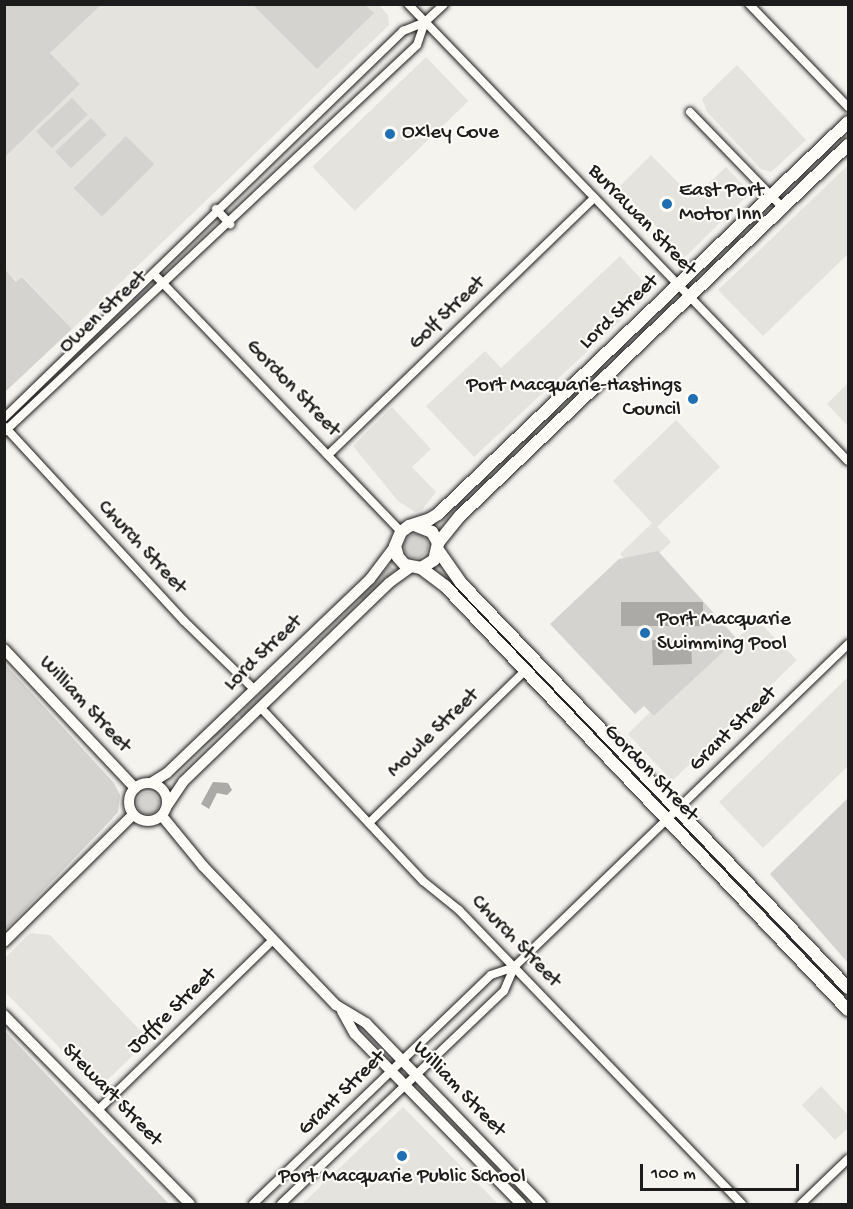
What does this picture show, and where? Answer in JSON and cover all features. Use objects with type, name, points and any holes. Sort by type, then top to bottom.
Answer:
[{"type":"main road","name":"Lord Street","points":[[414,525],[430,519],[448,505],[849,122]]},
{"type":"main road","name":"Lord Street","points":[[438,547],[460,516],[849,145]]},
{"type":"main road","points":[[414,525],[432,532],[438,547],[431,564],[416,568],[398,557],[395,546],[401,532],[414,525]]},
{"type":"main road","name":"Gordon Street","points":[[438,547],[461,583],[849,988]]},
{"type":"main road","name":"Gordon Street","points":[[416,568],[445,586],[849,1010]]},
{"type":"street","name":"Burrawan Street","points":[[408,4],[849,461]]},
{"type":"street","name":"Owen Street","points":[[4,418],[154,274],[216,209],[403,31],[425,22],[444,4]]},
{"type":"street","points":[[748,4],[849,108]]},
{"type":"street","name":"Owen Street","points":[[6,429],[162,282],[230,224],[417,45],[425,22]]},
{"type":"street","points":[[690,112],[783,208]]},
{"type":"street","name":"Golf Street","points":[[328,455],[594,198]]},
{"type":"street","points":[[216,209],[230,224]]},
{"type":"street","name":"Gordon Street","points":[[154,274],[401,532]]},
{"type":"street","name":"Church Street","points":[[6,429],[184,621],[255,690]]},
{"type":"street","name":"Lord Street","points":[[135,788],[150,783],[167,773],[378,572],[395,546]]},
{"type":"street","name":"Lord Street","points":[[165,811],[183,782],[389,584],[416,568]]},
{"type":"street","name":"Grant Street","points":[[281,1204],[504,991],[514,967],[849,644]]},
{"type":"street","name":"William Street","points":[[4,649],[135,788]]},
{"type":"street","name":"Mowle Street","points":[[369,823],[525,671]]},
{"type":"street","name":"Church Street","points":[[261,708],[423,881],[459,910],[742,1204]]},
{"type":"street","points":[[133,815],[151,822],[165,811],[165,794],[150,783]]},
{"type":"street","points":[[133,815],[129,798],[135,788]]},
{"type":"street","name":"William Street","points":[[165,811],[273,940],[342,1011],[355,1034],[521,1204]]},
{"type":"street","points":[[4,942],[133,815]]},
{"type":"street","name":"Joffre Street","points":[[98,1110],[273,940]]},
{"type":"street","name":"Grant Street","points":[[253,1204],[491,975],[514,967]]},
{"type":"street","name":"William Street","points":[[342,1011],[366,1023],[541,1204]]},
{"type":"street","name":"Stewart Street","points":[[4,1015],[190,1204]]},
{"type":"street","points":[[801,1204],[849,1159]]},
{"type":"shaded area","points":[[5,4],[101,5],[50,53],[80,84],[5,157]]},
{"type":"shaded area","points":[[378,4],[388,15],[389,25],[72,329],[23,277],[17,282],[5,269],[5,157],[80,84],[50,53],[101,5]]},
{"type":"shaded area","points":[[253,5],[365,5],[374,13],[317,69]]},
{"type":"shaded area","name":"Oxley Cove","points":[[426,57],[468,101],[355,211],[312,167]]},
{"type":"shaded area","points":[[737,65],[806,140],[771,172],[761,169],[707,112],[702,99]]},
{"type":"shaded area","points":[[72,98],[88,115],[52,148],[36,131]]},
{"type":"shaded area","points":[[91,118],[107,135],[71,168],[55,151]]},
{"type":"shaded area","points":[[126,136],[154,164],[102,217],[74,188]]},
{"type":"shaded area","name":"East Port Motor Inn","points":[[651,155],[693,198],[726,167],[746,188],[747,196],[685,257],[619,187]]},
{"type":"shaded area","points":[[848,165],[848,254],[763,336],[718,290]]},
{"type":"shaded area","points":[[620,256],[652,291],[474,457],[426,406],[485,351],[501,368]]},
{"type":"shaded area","points":[[5,269],[16,282],[22,277],[72,329],[5,392]]},
{"type":"shaded area","points":[[848,383],[848,426],[827,404]]},
{"type":"shaded area","points":[[392,407],[431,449],[412,467],[436,492],[422,510],[415,512],[398,501],[353,446]]},
{"type":"shaded area","points":[[676,420],[720,467],[657,527],[671,542],[638,573],[620,554],[652,523],[613,481]]},
{"type":"shaded area","points":[[416,534],[425,537],[428,546],[425,555],[416,558],[407,555],[404,546],[407,537]]},
{"type":"shaded area","name":"Port Macquarie Swimming Pool","points":[[658,551],[737,639],[654,716],[644,706],[635,714],[550,624],[619,559]]},
{"type":"shaded area","points":[[390,565],[395,570],[363,601],[359,597]]},
{"type":"shaded area","points":[[621,602],[703,602],[703,626],[621,626]]},
{"type":"shaded area","points":[[757,620],[797,660],[672,781],[628,734],[650,712],[654,716]]},
{"type":"shaded area","points":[[691,639],[692,664],[653,665],[652,640]]},
{"type":"shaded area","points":[[5,664],[114,783],[120,795],[118,812],[5,930]]},
{"type":"shaded area","points":[[848,677],[848,766],[763,848],[719,802]]},
{"type":"shaded area","points":[[275,678],[279,682],[242,719],[238,715]]},
{"type":"shaded area","points":[[234,717],[237,721],[174,769],[171,765]]},
{"type":"shaded area","points":[[213,782],[228,783],[232,790],[227,795],[217,793],[209,809],[201,804]]},
{"type":"shaded area","points":[[144,792],[152,792],[159,799],[159,807],[152,814],[144,814],[137,807],[137,799]]},
{"type":"shaded area","points":[[848,798],[848,963],[770,874]]},
{"type":"shaded area","points":[[776,921],[848,996],[848,1002],[773,923]]},
{"type":"shaded area","points":[[30,933],[50,935],[149,1040],[99,1088],[5,992],[4,959]]},
{"type":"shaded area","points":[[5,1031],[169,1204],[5,1204]]},
{"type":"shaded area","points":[[821,1086],[848,1115],[848,1128],[835,1140],[802,1105]]},
{"type":"shaded area","name":"Port Macquarie Public School","points":[[403,1107],[498,1204],[302,1204]]},
{"type":"place","name":"Oxley Cove","points":[[390,134]]},
{"type":"place","name":"East Port Motor Inn","points":[[667,204]]},
{"type":"place","name":"Port Macquarie-Hastings Council","points":[[693,399]]},
{"type":"place","name":"Port Macquarie Swimming Pool","points":[[645,633]]},
{"type":"place","name":"Port Macquarie Public School","points":[[402,1156]]}]
